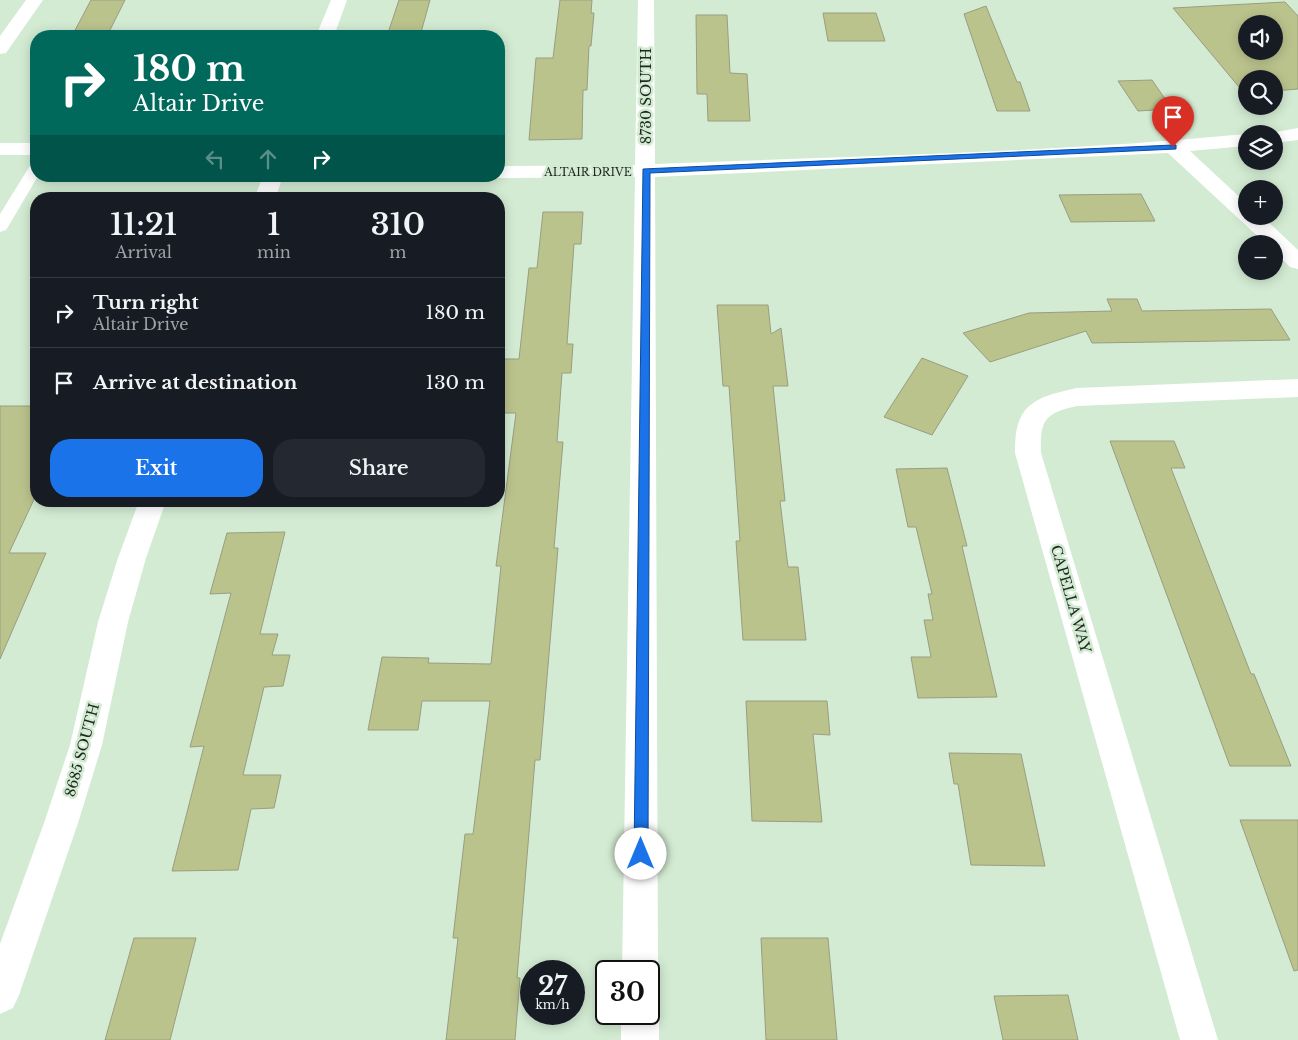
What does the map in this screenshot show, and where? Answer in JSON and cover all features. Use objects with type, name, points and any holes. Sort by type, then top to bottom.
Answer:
[{"type":"street","points":[[0,48],[35,0]]},
{"type":"street","points":[[328,30],[339,0]]},
{"type":"street","name":"8730 SOUTH","points":[[640,960],[646,0]]},
{"type":"street","points":[[1283,136],[1298,134]]},
{"type":"street","name":"ALTAIR DRIVE","points":[[505,172],[646,171],[1173,147],[1238,141]]},
{"type":"street","points":[[1173,147],[1238,207]]},
{"type":"street","points":[[0,149],[30,149]]},
{"type":"street","points":[[1259,225],[1298,262]]},
{"type":"street","name":"CAPELLA WAY","points":[[1199,1040],[1028,453],[1028,429],[1040,410],[1055,402],[1077,397],[1298,388]]},
{"type":"street","name":"8685 SOUTH","points":[[0,995],[78,771],[86,745],[113,622],[132,558],[151,507]]},
{"type":"street","points":[[640,1025],[640,1040]]},
{"type":"lane","points":[[0,227],[8,201],[30,174]]},
{"type":"building","points":[[91,0],[125,0],[110,30],[75,30]]},
{"type":"building","points":[[399,0],[430,0],[422,30],[389,30]]},
{"type":"building","points":[[560,0],[592,0],[591,13],[594,13],[591,46],[589,46],[587,90],[583,90],[582,139],[529,140],[536,58],[553,58]]},
{"type":"building","points":[[1285,2],[1298,16],[1298,89],[1283,90],[1283,70],[1238,70],[1238,86],[1173,8]]},
{"type":"building","points":[[986,6],[1017,82],[1020,82],[1030,111],[997,111],[964,14]]},
{"type":"building","points":[[823,13],[876,13],[885,41],[828,41]]},
{"type":"building","points":[[696,15],[727,15],[730,73],[747,74],[750,121],[708,121],[707,94],[697,94]]},
{"type":"building","points":[[1152,80],[1172,109],[1138,111],[1118,81]]},
{"type":"building","points":[[1141,194],[1155,221],[1071,222],[1059,195]]},
{"type":"building","points":[[543,212],[583,212],[581,244],[574,244],[567,344],[573,344],[571,373],[562,373],[557,442],[563,442],[554,548],[558,548],[540,760],[535,760],[517,978],[520,978],[515,1040],[446,1040],[458,938],[453,938],[465,834],[473,834],[490,701],[422,701],[418,730],[368,730],[382,657],[429,658],[428,663],[491,664],[501,566],[496,566],[516,413],[505,413],[505,359],[519,359],[529,268],[537,268]]},
{"type":"building","points":[[1107,299],[1137,299],[1142,311],[1271,309],[1290,340],[1092,343],[1086,331],[990,362],[963,333],[1029,313],[1112,311]]},
{"type":"building","points":[[717,305],[768,305],[771,334],[781,328],[788,386],[773,386],[785,501],[780,501],[788,567],[798,567],[806,640],[743,640],[736,541],[740,541],[729,386],[723,386]]},
{"type":"building","points":[[922,358],[968,376],[932,435],[884,417]]},
{"type":"building","points":[[0,406],[30,406],[30,507],[9,553],[46,553],[0,659]]},
{"type":"building","points":[[1110,441],[1174,441],[1185,468],[1171,468],[1251,674],[1254,674],[1291,766],[1230,766]]},
{"type":"building","points":[[947,468],[967,546],[962,546],[997,697],[918,698],[911,657],[931,657],[924,620],[933,620],[928,594],[932,594],[916,527],[908,527],[896,469]]},
{"type":"building","points":[[285,532],[260,634],[278,634],[272,655],[290,655],[283,686],[264,687],[243,775],[281,775],[274,808],[251,809],[238,870],[172,871],[204,746],[190,747],[231,593],[210,594],[227,533]]},
{"type":"building","points":[[746,701],[827,701],[830,735],[813,734],[822,822],[752,821]]},
{"type":"building","points":[[949,753],[1021,754],[1045,866],[971,865],[958,784],[954,784]]},
{"type":"building","points":[[1240,820],[1298,820],[1298,970],[1294,971]]},
{"type":"building","points":[[134,938],[196,938],[170,1040],[105,1040]]},
{"type":"building","points":[[761,938],[828,938],[837,1040],[766,1040]]},
{"type":"building","points":[[1068,995],[1078,1040],[1003,1040],[994,996]]},
{"type":"route","points":[[641,854],[646,171],[1173,147]]}]
